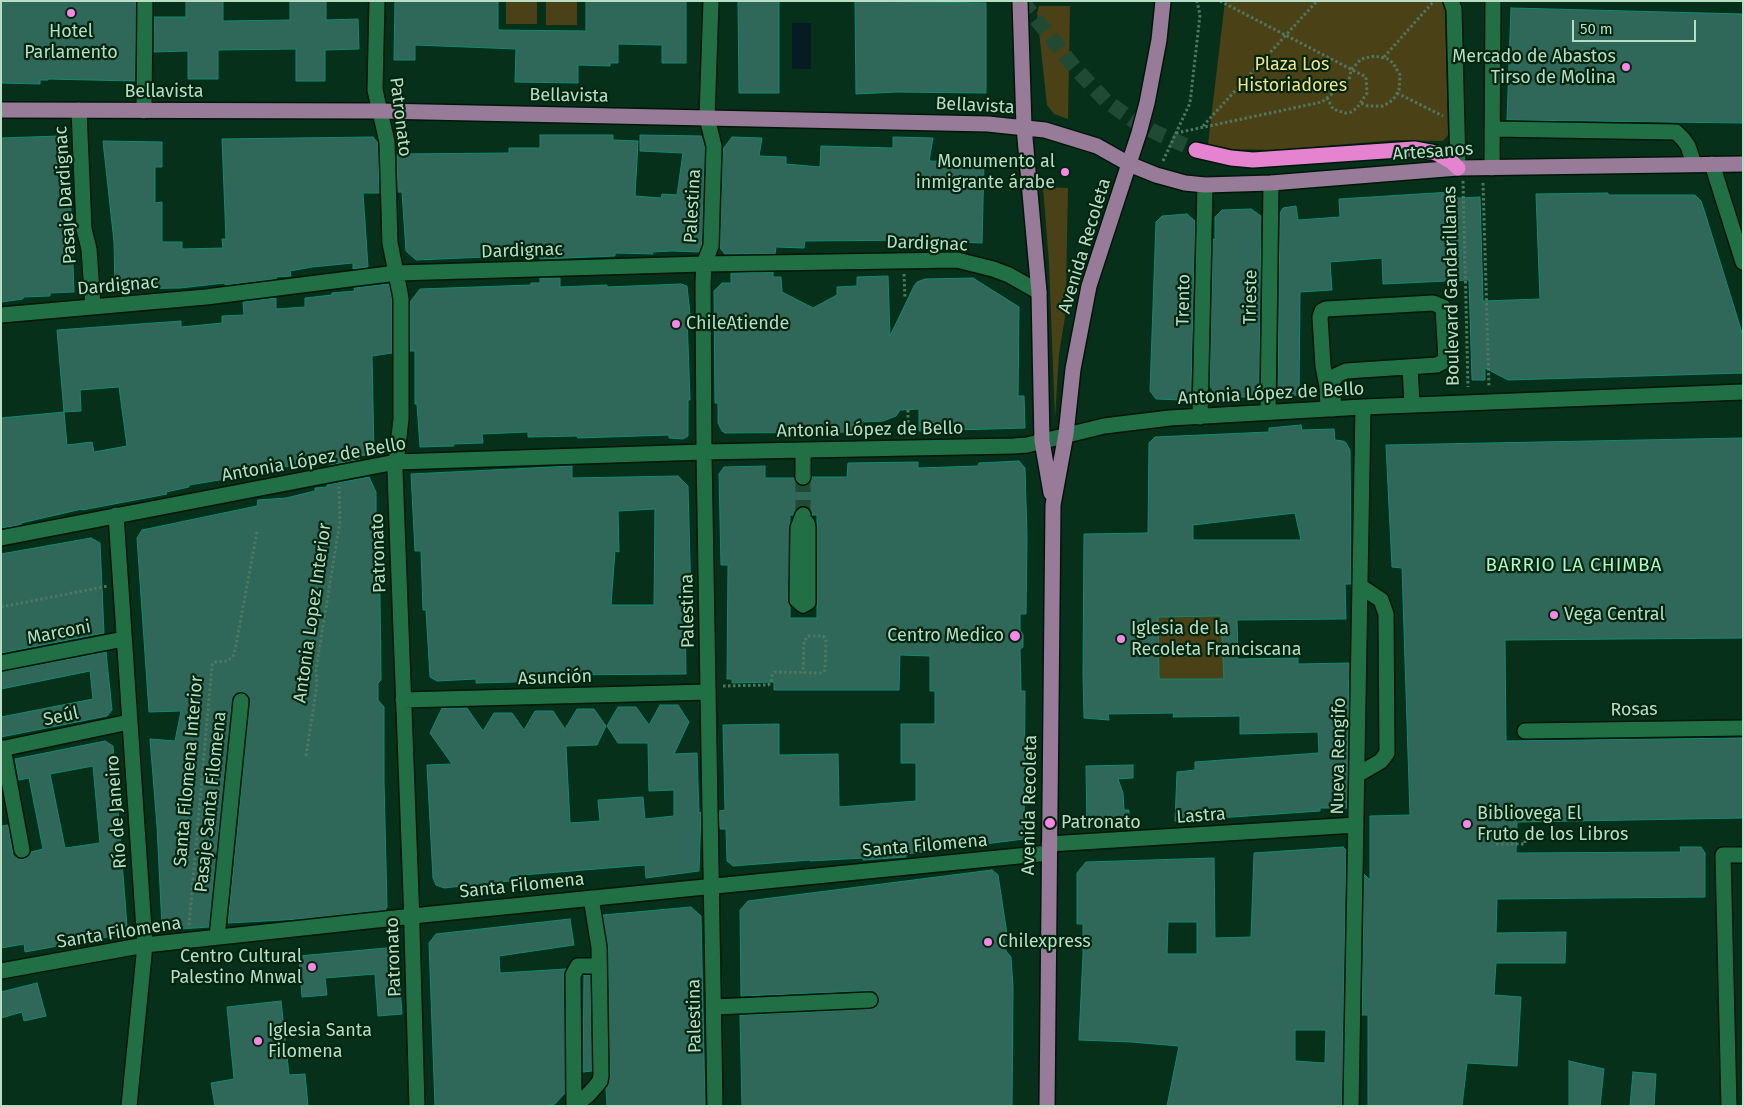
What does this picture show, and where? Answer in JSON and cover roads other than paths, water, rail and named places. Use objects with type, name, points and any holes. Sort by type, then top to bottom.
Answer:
[{"type":"highway","points":[[1196,150],[1231,158],[1253,160],[1414,149],[1436,152],[1460,168]]},
{"type":"main road","name":"Avenida Recoleta","points":[[1020,1],[1024,127],[1039,292],[1042,441],[1053,505]]},
{"type":"main road","name":"Avenida Recoleta","points":[[1046,1106],[1053,505],[1066,434],[1073,369],[1089,286],[1139,134],[1152,79],[1163,1]]},
{"type":"main road","name":"Bellavista","points":[[1,110],[380,112],[988,124],[1045,130],[1097,146],[1129,164]]},
{"type":"main road","name":"Artesanos","points":[[1129,164],[1156,175],[1185,183],[1205,185],[1271,183],[1460,168],[1743,164]]},
{"type":"street","points":[[144,110],[145,1]]},
{"type":"street","name":"Patronato","points":[[377,1],[375,90],[388,142],[390,243],[401,298],[400,430],[396,462],[417,1106]]},
{"type":"street","name":"Palestina","points":[[711,1],[707,118],[714,146],[711,246],[704,264],[704,452],[715,1106]]},
{"type":"street","points":[[1452,1],[1454,9],[1460,168]]},
{"type":"street","points":[[1487,168],[1492,129],[1493,1]]},
{"type":"street","name":"Pasaje Dardignac","points":[[79,110],[84,229],[89,249],[93,307]]},
{"type":"street","points":[[1492,129],[1676,132],[1688,146],[1694,164]]},
{"type":"street","points":[[1712,164],[1743,262]]},
{"type":"street","name":"Trieste","points":[[1268,412],[1271,183]]},
{"type":"street","name":"Trento","points":[[1200,417],[1205,185]]},
{"type":"street","name":"Dardignac","points":[[1,315],[206,297],[397,273],[704,264],[957,260],[1009,275],[1039,292]]},
{"type":"street","points":[[1331,374],[1346,370],[1437,365],[1446,360],[1443,307],[1438,304],[1326,309],[1322,311],[1320,317],[1323,366],[1331,374],[1331,409]]},
{"type":"street","points":[[1410,367],[1412,405]]},
{"type":"street","name":"Antonia López de Bello","points":[[1,538],[396,462],[704,452],[1013,446],[1104,426],[1139,421],[1363,407],[1743,392]]},
{"type":"street","name":"Nueva Rengifo","points":[[1351,1106],[1363,407]]},
{"type":"street","points":[[803,450],[803,477]]},
{"type":"street","name":"Río de Janeiro","points":[[116,515],[145,945],[129,1106]]},
{"type":"street","points":[[1357,775],[1381,761],[1387,753],[1386,614],[1381,600],[1360,586]]},
{"type":"street","name":"Marconi","points":[[1,663],[124,639]]},
{"type":"street","name":"Asunción","points":[[403,700],[708,690]]},
{"type":"street","name":"Pasaje Santa Filomena","points":[[216,937],[241,701]]},
{"type":"street","name":"Seúl","points":[[2,749],[129,722]]},
{"type":"street","name":"Rosas","points":[[1525,731],[1743,728]]},
{"type":"street","points":[[2,749],[22,850]]},
{"type":"street","name":"Lastra","points":[[1049,848],[1356,825]]},
{"type":"street","name":"Santa Filomena","points":[[1,971],[145,945],[712,886],[1049,848]]},
{"type":"street","points":[[1729,1106],[1722,854],[1743,855]]},
{"type":"street","points":[[574,1106],[588,1095],[600,1081],[599,947],[591,898]]},
{"type":"street","points":[[574,1106],[573,975],[578,966],[599,966]]},
{"type":"street","points":[[714,1007],[870,1000]]},
{"type":"water","points":[[792,23],[811,23],[811,69],[792,69]]},
{"type":"tunnel","points":[[1022,1],[1075,68],[1106,101],[1137,123],[1196,150]]},
{"type":"tunnel","points":[[803,477],[803,515]]},
{"type":"place","name":"Hotel Parlamento","points":[[71,13]]},
{"type":"place","name":"Mercado de Abastos Tirso de Molina","points":[[1626,67]]},
{"type":"place","name":"Monumento al inmigrante árabe","points":[[1065,172]]},
{"type":"place","name":"ChileAtiende","points":[[676,324]]},
{"type":"place","name":"Vega Central","points":[[1554,615]]},
{"type":"place","name":"Centro Medico","points":[[1015,636]]},
{"type":"place","name":"Iglesia de la Recoleta Franciscana","points":[[1121,639]]},
{"type":"place","name":"Patronato","points":[[1050,823]]},
{"type":"place","name":"Bibliovega El Fruto de los Libros","points":[[1467,824]]},
{"type":"place","name":"Chilexpress","points":[[988,942]]},
{"type":"place","name":"Centro Cultural Palestino Mnwal","points":[[312,967]]},
{"type":"place","name":"Iglesia Santa Filomena","points":[[258,1041]]},
{"type":"district","name":"BARRIO LA CHIMBA","points":[[1574,566]]},
{"type":"park label","name":"Plaza Los Historiadores","points":[[1292,75]]}]
